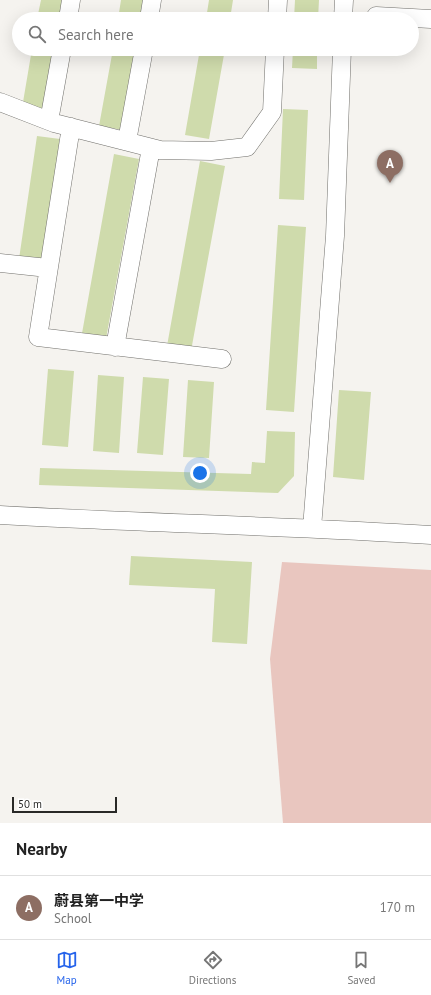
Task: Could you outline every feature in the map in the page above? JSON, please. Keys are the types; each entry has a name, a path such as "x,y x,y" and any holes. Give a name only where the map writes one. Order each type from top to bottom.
{"street":[{"path":"69,12 71,0"},
{"path":"150,12 152,0"},
{"path":"277,12 278,0"},
{"path":"344,0 344,12"},
{"path":"419,18 431,19"},
{"path":"49,121 61,56"},
{"path":"127,141 143,56"},
{"path":"0,102 49,121 160,150 211,151 247,147 272,112 275,56"},
{"path":"312,528 336,236 342,56"},
{"path":"70,127 38,337 222,359"},
{"path":"115,346 151,148"},
{"path":"0,263 48,268"},
{"path":"0,515 431,534"}],"shaded area":[{"path":"282,562 431,570 431,823 283,823 270,659"}],"building":[{"path":"41,0 65,0 63,12 38,12"},
{"path":"121,0 145,0 143,12 119,12"},
{"path":"209,0 233,0 231,12 207,12"},
{"path":"295,0 319,0 318,12 294,12"},
{"path":"31,56 55,56 45,112 22,108"},
{"path":"112,56 136,56 123,130 99,126"},
{"path":"199,56 224,56 209,139 185,135"},
{"path":"293,56 317,56 317,69 292,68"},
{"path":"283,109 308,110 304,200 279,199"},
{"path":"37,136 60,139 42,262 19,259"},
{"path":"114,154 139,159 105,344 81,339"},
{"path":"200,161 225,166 191,351 167,346"},
{"path":"278,225 306,227 294,412 266,410"},
{"path":"48,369 74,371 68,447 42,445"},
{"path":"98,375 124,377 119,453 93,451"},
{"path":"143,377 169,379 163,455 137,453"},
{"path":"188,380 214,382 209,458 183,457"},
{"path":"339,390 371,392 364,480 333,477"},
{"path":"267,431 295,432 294,476 278,493 39,485 40,468 251,474 252,462 265,463"},
{"path":"131,556 252,562 247,644 212,642 215,589 129,585"}],"place":[{"name":"蔚县第一中学","path":"390,183"}]}
